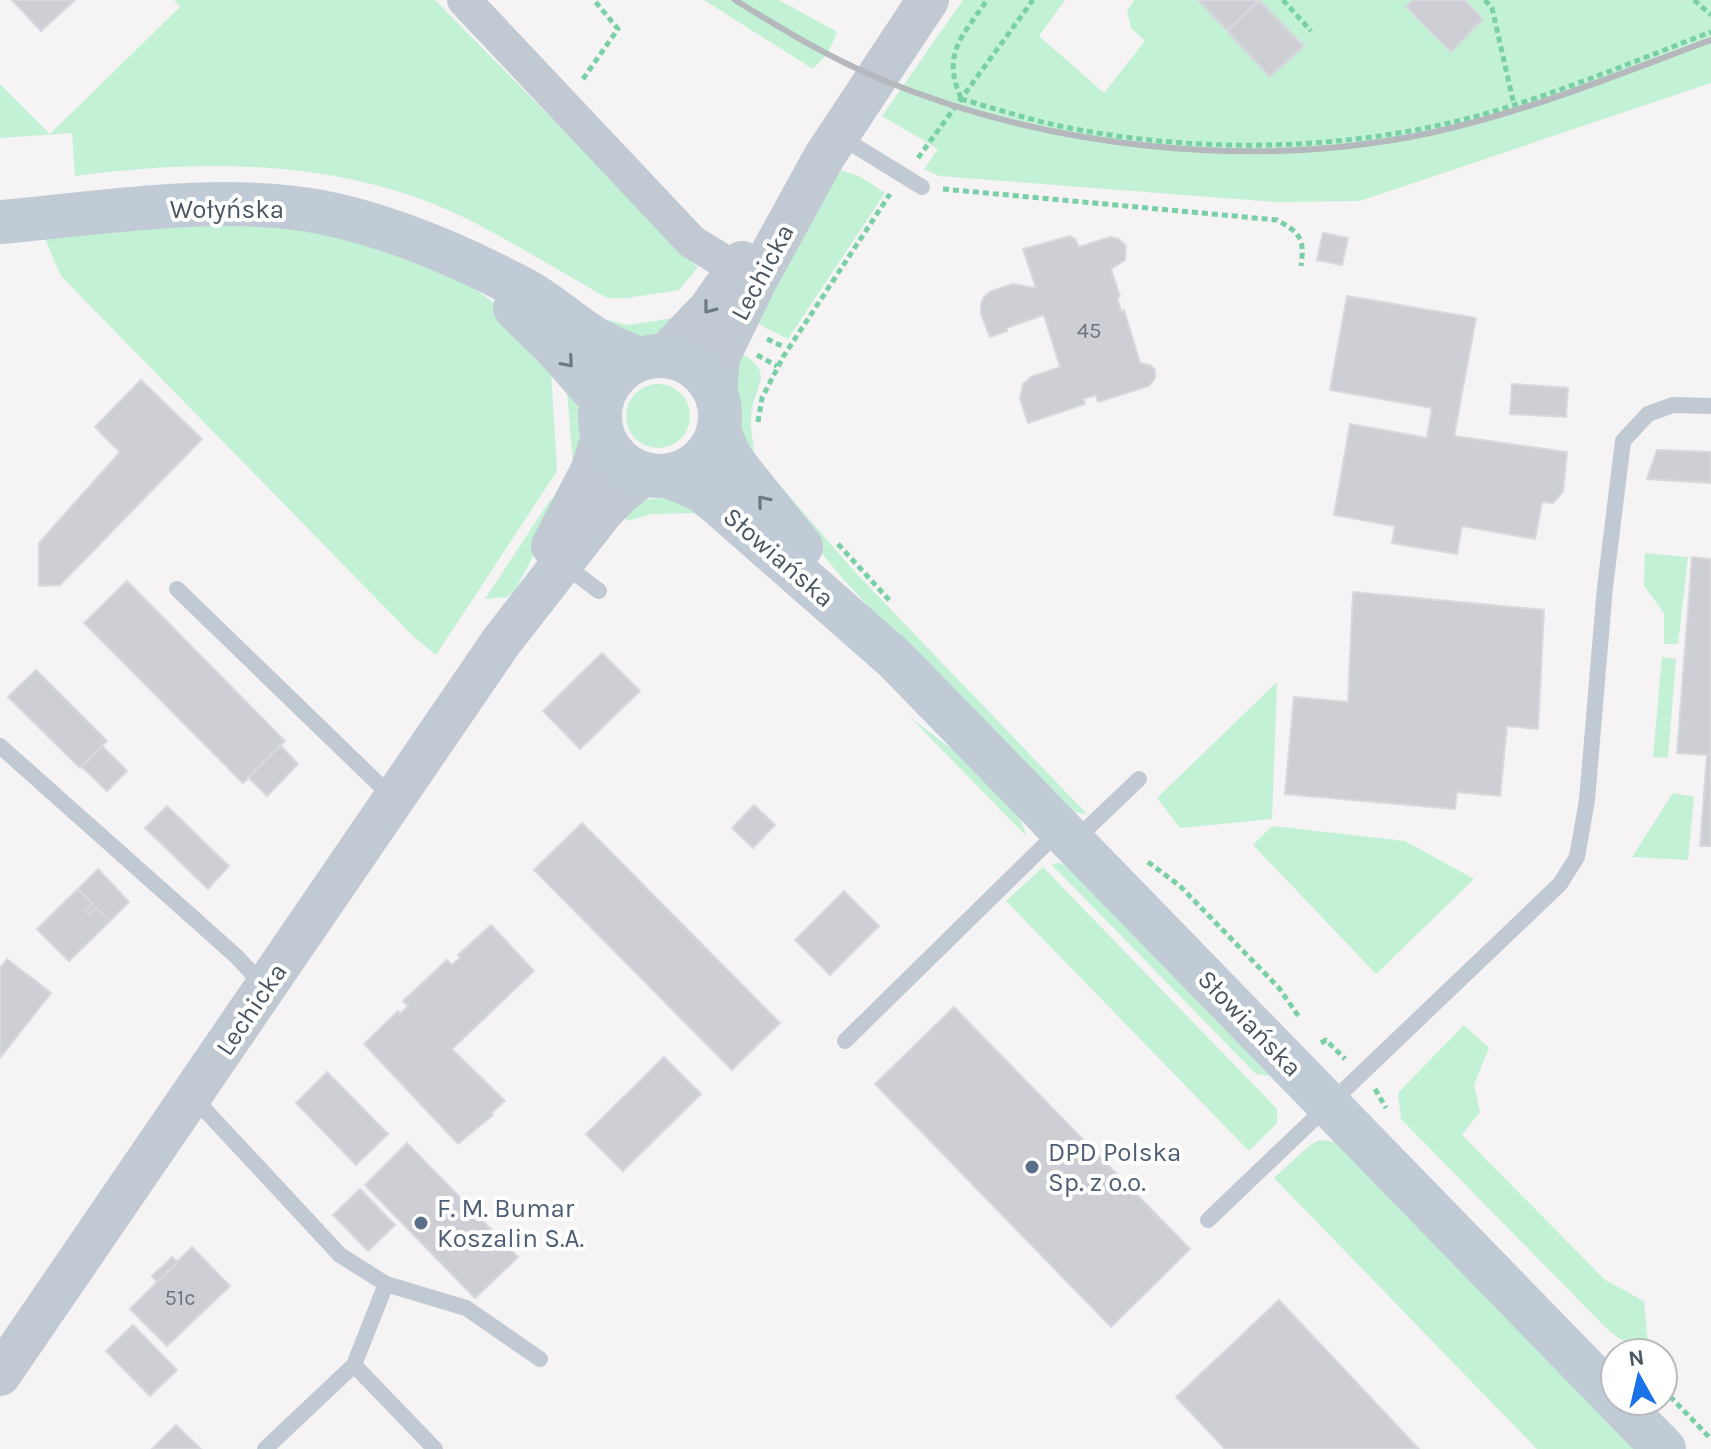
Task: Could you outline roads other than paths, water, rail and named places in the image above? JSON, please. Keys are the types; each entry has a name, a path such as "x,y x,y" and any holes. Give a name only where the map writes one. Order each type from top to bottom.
{"main road":[{"name":"Wołyńska","path":"7,221 192,206 275,207 319,212 411,237 520,287 543,300 595,339 651,358"},
{"name":"Wołyńska","path":"447,254 511,304 553,345 602,418"},
{"path":"651,358 681,359 696,367 708,379 731,417 709,452 691,468 656,476 626,467 612,454 602,418 609,382 621,369 651,358"},
{"name":"Słowiańska","path":"731,417 731,459 754,490 892,630 1067,835 1599,1382"},
{"name":"Słowiańska","path":"656,476 701,490 892,630"},
{"name":"Słowiańska","path":"1633,1417 1664,1449"}],"street":[{"path":"464,0 692,242 746,275"},
{"name":"Lechicka","path":"651,358 698,322 746,275 928,0"},
{"name":"Lechicka","path":"731,417 719,357 746,275"},
{"name":"Lechicka","path":"0,1375 556,558 592,469 602,418"},
{"name":"Lechicka","path":"556,558 623,491 656,476"}],"lane":[{"path":"830,146 922,187"},
{"path":"1208,1220 1560,884 1577,857 1587,800 1605,587 1623,441 1648,414 1673,405 1711,406"},
{"path":"556,558 599,591"},
{"path":"177,589 394,799"},
{"path":"0,746 236,956 266,988"},
{"path":"845,1041 1067,835 1139,779"},
{"path":"192,1096 340,1255 386,1284 466,1308 540,1359"},
{"path":"265,1449 354,1365 386,1284"},
{"path":"354,1365 435,1449"}],"railway":[{"path":"735,0 841,61 943,102 1079,136 1150,146 1221,151 1292,150 1362,144 1430,133 1537,103 1711,40"}],"place":[{"name":"DPD Polska Sp. z o.o.","path":"1032,1167"},
{"name":"F. M. Bumar Koszalin S.A.","path":"421,1223"}]}
